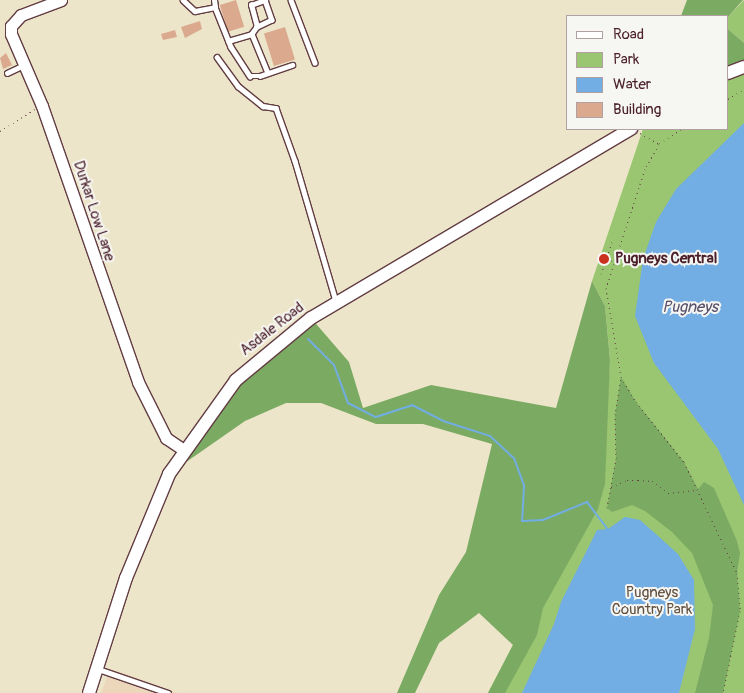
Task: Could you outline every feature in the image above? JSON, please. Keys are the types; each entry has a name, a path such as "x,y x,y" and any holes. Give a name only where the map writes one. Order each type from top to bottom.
{"main road":[{"path":"729,73 744,67"},
{"name":"Asdale Road","path":"89,693 143,535 169,474 184,450 243,374 284,337 337,303 634,130"}],"street":[{"name":"Durkar Low Lane","path":"61,0 21,15 11,26 22,66 42,106 138,382 166,438 184,450"}],"lane":[{"path":"183,0 195,11 214,7"},
{"path":"214,0 214,7 228,41 250,76 268,73 292,65"},
{"path":"228,41 252,34 257,26 272,20 265,0 251,4 257,26"},
{"path":"291,0 315,62"},
{"path":"252,34 268,73"},
{"path":"217,57 238,86 263,106 276,108 307,198 337,303"},
{"path":"7,73 22,66"},
{"path":"97,669 168,693"}],"path":[{"path":"729,98 744,90"},
{"path":"0,131 42,106"},
{"path":"634,130 659,144"},
{"path":"679,130 659,144 644,169 606,288 621,377 636,402 684,462 731,555 740,592 736,633 723,693"},
{"path":"601,274 612,242"},
{"path":"606,259 613,262"},
{"path":"607,508 616,459 615,415 617,384 621,377"},
{"path":"610,488 627,480 638,480 652,482 668,493 698,490"}],"shaded area":[{"path":"110,669 132,676 178,693 101,693"}],"green space":[{"path":"687,0 743,0 729,16 681,15"},
{"path":"744,0 744,43 729,30 729,16"},
{"path":"729,30 744,43 744,67 729,73"},
{"name":"Pugneys Country Park","path":"744,67 744,693 488,693 513,645 607,409 610,360 605,306 592,281 643,130 729,130 729,73"},
{"path":"592,281 605,306 610,360 605,484 598,509 543,608 537,635 505,693 488,693 513,645 479,613 439,643 415,693 397,693 439,595 466,552 492,444 423,424 376,424 321,403 286,403 245,421 169,474 216,407 311,318 349,362 363,408 431,385 556,408"},
{"path":"621,377 636,402 684,462 698,489 704,482 714,488 737,541 740,553 737,573 740,611 723,693 695,693 709,638 713,605 692,553 672,532 645,511 632,505 612,512 607,508 616,459 615,415"}],"water":[{"name":"Pugneys","path":"744,123 744,505 718,449 654,363 635,316 643,259 656,222 676,189"},
{"path":"625,517 640,520 678,554 694,580 695,629 679,693 522,693 554,624 561,602 597,530 608,529"}],"building":[{"path":"236,0 244,27 228,32 220,5"},
{"path":"200,21 202,29 185,38 181,27"},
{"path":"285,27 295,60 274,66 264,33"},
{"path":"175,30 177,37 163,40 161,34"},
{"path":"6,53 12,65 3,69 0,58"}],"waterway":[{"path":"308,339 334,365 348,403 376,417 412,405 443,421 490,436 514,458 524,486 522,521 543,520 587,502 608,530"}],"place":[{"name":"Pugneys Central","path":"604,259"}]}
